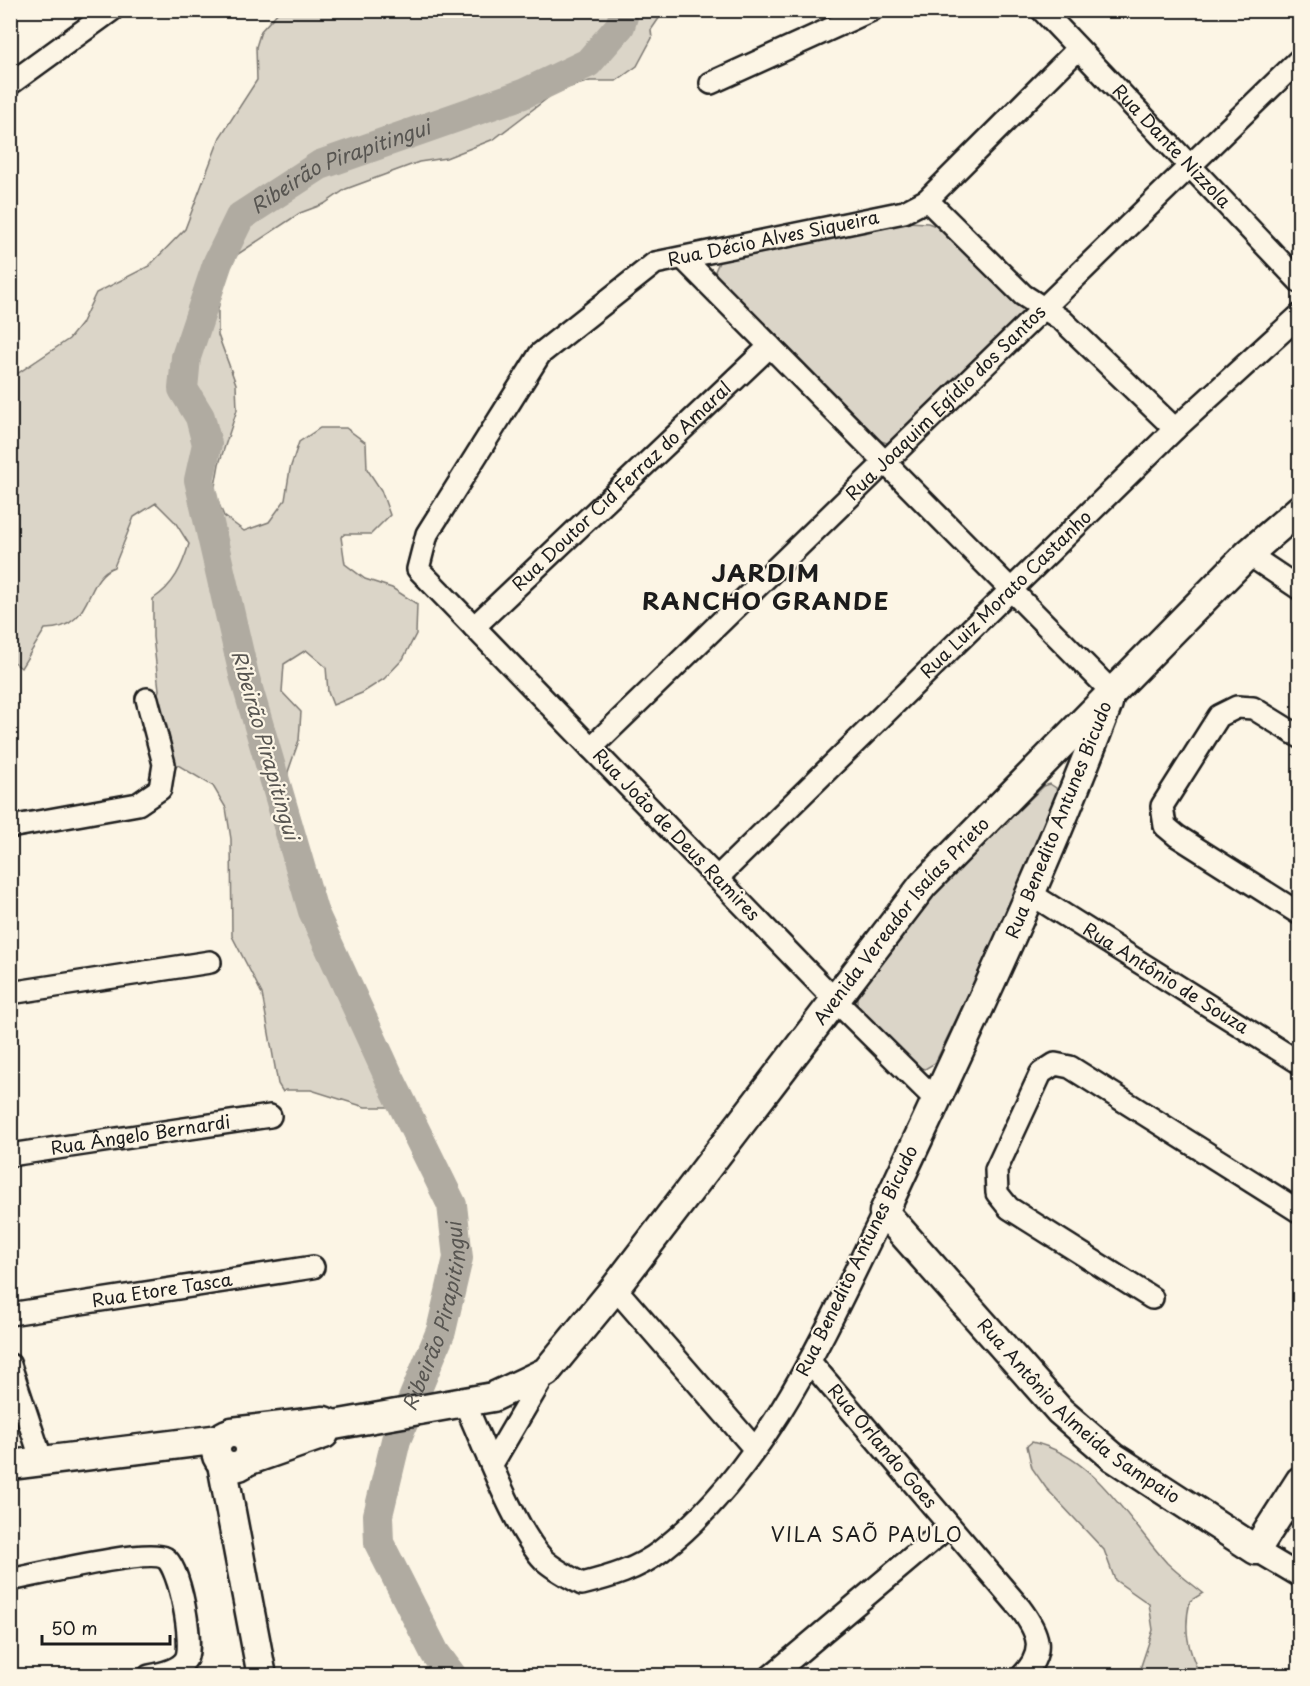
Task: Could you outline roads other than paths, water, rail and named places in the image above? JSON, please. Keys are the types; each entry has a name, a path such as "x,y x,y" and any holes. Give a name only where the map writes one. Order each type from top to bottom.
{"main road":[{"name":"Avenida Vereador Isaías Prieto","path":"10,1465 172,1447 230,1453 324,1421 341,1424 457,1405 509,1391 546,1372 615,1287 923,885 1248,554 1299,509"},
{"name":"Rua Benedito Antunes Bicudo","path":"884,1212 1031,894 1072,800 1112,692"},
{"name":"Rua Antônio Almeida Sampaio","path":"884,1212 1060,1411 1113,1457 1256,1550"},
{"path":"230,1453 238,1536 262,1676"},
{"path":"1256,1550 1299,1481"}],"street":[{"path":"10,84 112,10"},
{"path":"711,83 872,10"},
{"name":"Rua Dante Nizzola","path":"1042,10 1299,282"},
{"name":"Rua Décio Alves Siqueira","path":"418,569 427,534 540,354 655,263 904,212 927,200 1078,48"},
{"name":"Rua Joaquim Egídio dos Santos","path":"591,747 1299,59"},
{"path":"927,200 1023,295 1062,320 1175,429"},
{"path":"683,258 1112,692"},
{"name":"Rua Luiz Morato Castanho","path":"717,878 1175,429 1299,315"},
{"name":"Rua Doutor Cid Ferraz do Amaral","path":"474,627 770,346"},
{"path":"1248,554 1299,589"},
{"name":"Rua João de Deus Ramires","path":"418,569 836,1001 936,1100"},
{"path":"10,827 138,804 160,789 164,764 147,699"},
{"path":"1299,737 1252,708 1237,707 1219,716 1162,806 1165,826 1177,836 1299,914"},
{"name":"Rua Antônio de Souza","path":"1031,894 1299,1064"},
{"path":"10,993 210,962"},
{"path":"1152,1298 1009,1208 997,1193 996,1170 1041,1073 1055,1064 1070,1067 1299,1212"},
{"name":"Rua Ângelo Bernardi","path":"10,1155 270,1116"},
{"name":"Rua Benedito Antunes Bicudo","path":"457,1405 492,1464 524,1531 543,1559 562,1574 582,1584 621,1574 660,1551 707,1508 755,1449 810,1362 884,1212"},
{"name":"Rua Etore Tasca","path":"10,1314 314,1267"},
{"path":"615,1287 755,1449"},
{"name":"Rua Orlando Goes","path":"810,1362 1037,1630 1037,1653 1022,1676"},
{"path":"10,1365 42,1461"},
{"name":"Avenida Vereador Isaías Prieto","path":"492,1464 546,1372"},
{"path":"771,1676 949,1526"},
{"name":"Rua Antônio Almeida Sampaio","path":"1256,1550 1299,1576"},
{"path":"10,1580 136,1556 153,1555 165,1558 171,1564 178,1584 188,1632 186,1659 170,1670 148,1676"}],"waterway":[{"name":"Ribeirão Pirapitingui","path":"452,1676 435,1653 379,1543 378,1515 396,1440 441,1331 458,1258 452,1205 390,1079 313,911 244,675 199,480 207,444 200,417 183,389 186,357 218,262 240,217 320,165 523,94 588,63 620,26 625,10"}],"district":[{"name":"JARDIM RANCHO GRANDE","path":"766,588"},
{"name":"VILA SAÕ PAULO","path":"867,1535"}]}
